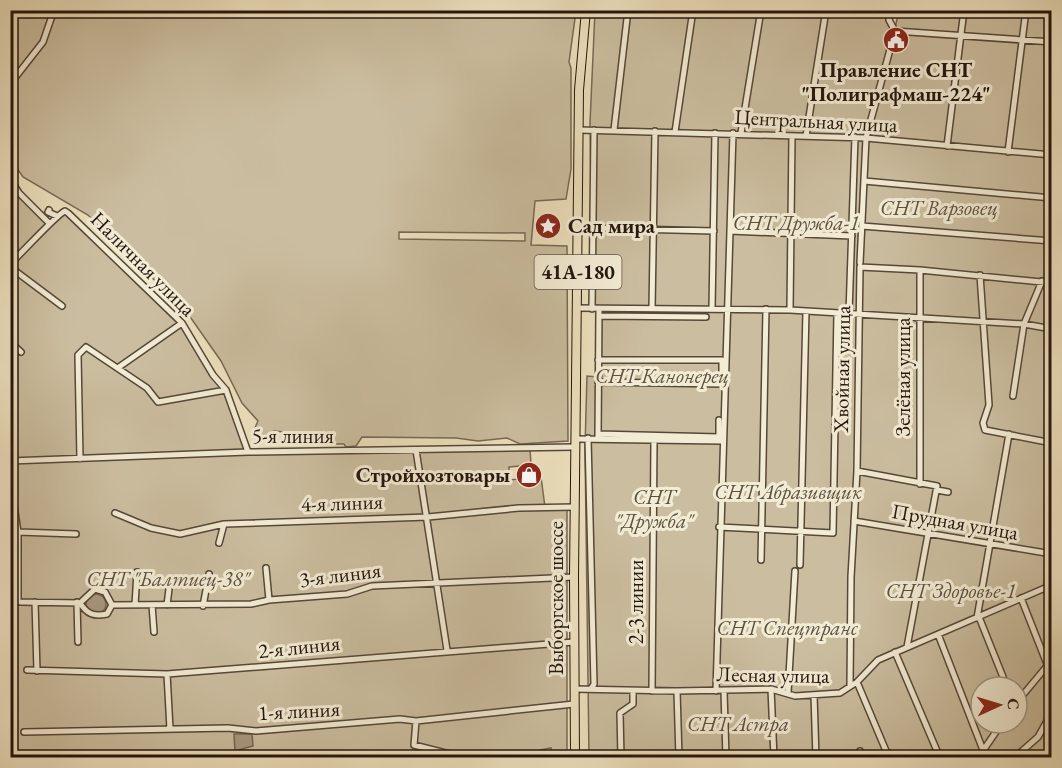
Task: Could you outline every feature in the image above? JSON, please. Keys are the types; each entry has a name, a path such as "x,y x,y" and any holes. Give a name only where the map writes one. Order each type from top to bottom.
{"main road":[{"name":"41А-180","path":"576,443 579,130 586,10"},
{"name":"Выборгское шоссе","path":"575,758 576,443"}],"street":[{"path":"10,84 43,42 54,10"},
{"path":"614,130 628,10"},
{"path":"675,132 693,10"},
{"path":"741,133 761,10"},
{"path":"806,136 826,10"},
{"path":"866,138 895,31 889,20 891,10"},
{"path":"947,146 964,10"},
{"path":"1008,152 1026,10"},
{"path":"895,31 1052,42"},
{"name":"Центральная улица","path":"579,130 855,137 1052,155"},
{"path":"592,309 594,130"},
{"path":"652,309 655,132"},
{"path":"712,309 716,133"},
{"path":"716,691 719,527 733,133"},
{"path":"790,310 792,136"},
{"path":"849,313 855,137"},
{"name":"Хвойная улица","path":"850,686 848,674 857,471 860,265 866,138"},
{"path":"10,179 19,194 54,220"},
{"path":"864,181 1052,198"},
{"path":"49,210 54,220"},
{"name":"Наличная улица","path":"54,220 65,211 182,323 213,375 226,390 248,452"},
{"path":"54,220 10,266 62,306"},
{"path":"862,226 1052,241"},
{"path":"592,228 714,231"},
{"path":"730,231 852,236"},
{"path":"860,265 1052,283"},
{"name":"Зелёная улица","path":"920,270 921,484"},
{"path":"980,275 989,405 983,423 985,430 1052,443"},
{"path":"1013,396 1024,324 1042,281"},
{"path":"577,309 706,317"},
{"path":"599,312 652,309 766,309 1024,324 1052,329"},
{"path":"761,560 766,309"},
{"path":"800,565 806,311"},
{"path":"598,436 599,312"},
{"path":"719,527 833,533 837,313"},
{"path":"119,367 182,323"},
{"path":"10,342 21,352"},
{"path":"80,459 78,355 86,347 119,367 147,388 158,402 226,390"},
{"path":"598,360 722,360 724,384"},
{"path":"598,382 724,384"},
{"path":"71,418 79,418"},
{"path":"598,436 719,437 719,420"},
{"path":"1001,675 978,617 1009,434"},
{"path":"598,436 654,441 723,441"},
{"name":"5-я линия","path":"10,461 248,452 416,450 576,443 598,436"},
{"path":"588,438 594,684 591,689"},
{"name":"2-3 линии","path":"652,691 654,441"},
{"path":"416,450 447,650"},
{"path":"857,471 948,492"},
{"path":"10,479 18,529 19,600 79,603 95,590 105,592 112,605 107,614 98,616 86,611 79,603"},
{"path":"907,647 937,488"},
{"name":"4-я линия","path":"115,513 151,528 180,534 224,524 428,517 519,508 575,507"},
{"name":"Прудная улица","path":"854,521 1051,554"},
{"path":"219,543 224,524"},
{"path":"10,527 76,534"},
{"path":"1049,586 1052,547"},
{"path":"267,568 269,600"},
{"path":"788,693 795,571"},
{"path":"135,605 136,572"},
{"path":"10,574 18,575"},
{"path":"203,606 209,574"},
{"name":"3-я линия","path":"112,605 251,604 269,600 347,594 372,586 574,577"},
{"name":"Лесная улица","path":"574,690 677,692 771,689 795,696 840,693 857,682 878,660 1049,586"},
{"path":"167,605 169,589"},
{"path":"1021,598 1049,662 1029,687"},
{"path":"35,602 37,670"},
{"path":"78,642 79,603"},
{"path":"152,605 154,632"},
{"path":"938,634 983,750"},
{"name":"2-я линия","path":"27,670 167,674 258,669 300,662 574,642"},
{"path":"895,652 940,758"},
{"path":"167,674 170,729"},
{"path":"857,682 889,758"},
{"path":"771,689 774,758"},
{"path":"621,758 620,713 633,704 633,691"},
{"path":"724,691 726,758"},
{"path":"677,692 679,758"},
{"path":"814,695 816,758"},
{"name":"1-я линия","path":"24,732 228,728 256,731 400,719 416,721 574,704"},
{"path":"1014,758 1038,737 1052,712"},
{"path":"416,721 414,745 465,758"},
{"path":"978,758 994,735"}],"green space":[{"path":"10,11 576,11 569,62 571,68 571,169 566,199 535,201 531,245 567,246 568,441 520,444 507,438 478,441 456,438 362,437 356,446 346,447 344,444 315,444 314,435 274,431 263,438 257,438 254,430 258,421 242,403 221,361 186,311 88,215 23,177 12,161","holes":["399,232 525,233 525,241 399,239"]},
{"path":"595,11 891,11 889,20 895,28 899,11 1051,11 1052,749 1047,757 589,757 585,447 587,376 598,377 600,309 593,309 590,123"},
{"name":"СНТ \"Балтиец-38\"","path":"10,179 19,194 50,224 65,211 182,323 213,376 226,390 248,452 530,448 531,465 509,467 509,480 541,477 545,507 567,507 567,757 551,757 551,748 540,750 529,758 11,757"}],"shaded area":[{"path":"96,594 103,597 106,604 103,611 96,614 89,611 86,604 89,597"},
{"path":"234,734 252,734 253,746 235,751"}],"place":[{"name":"Правление СНТ \"Полиграфмаш-224\"","path":"896,40"},
{"name":"Сад мира","path":"548,226"},
{"name":"Стройхозтовары","path":"529,475"}],"park label":[{"name":"СНТ Варзовец","path":"939,208"},
{"name":"СНТ Дружба-1","path":"796,223"},
{"name":"СНТ Канонерец","path":"662,376"},
{"name":"СНТ Абразивщик","path":"788,492"},
{"name":"СНТ \"Дружба\"","path":"654,509"},
{"name":"СНТ Здоровье-1","path":"951,591"},
{"name":"СНТ Спецтранс","path":"787,628"},
{"name":"СНТ Астра","path":"738,724"}]}
